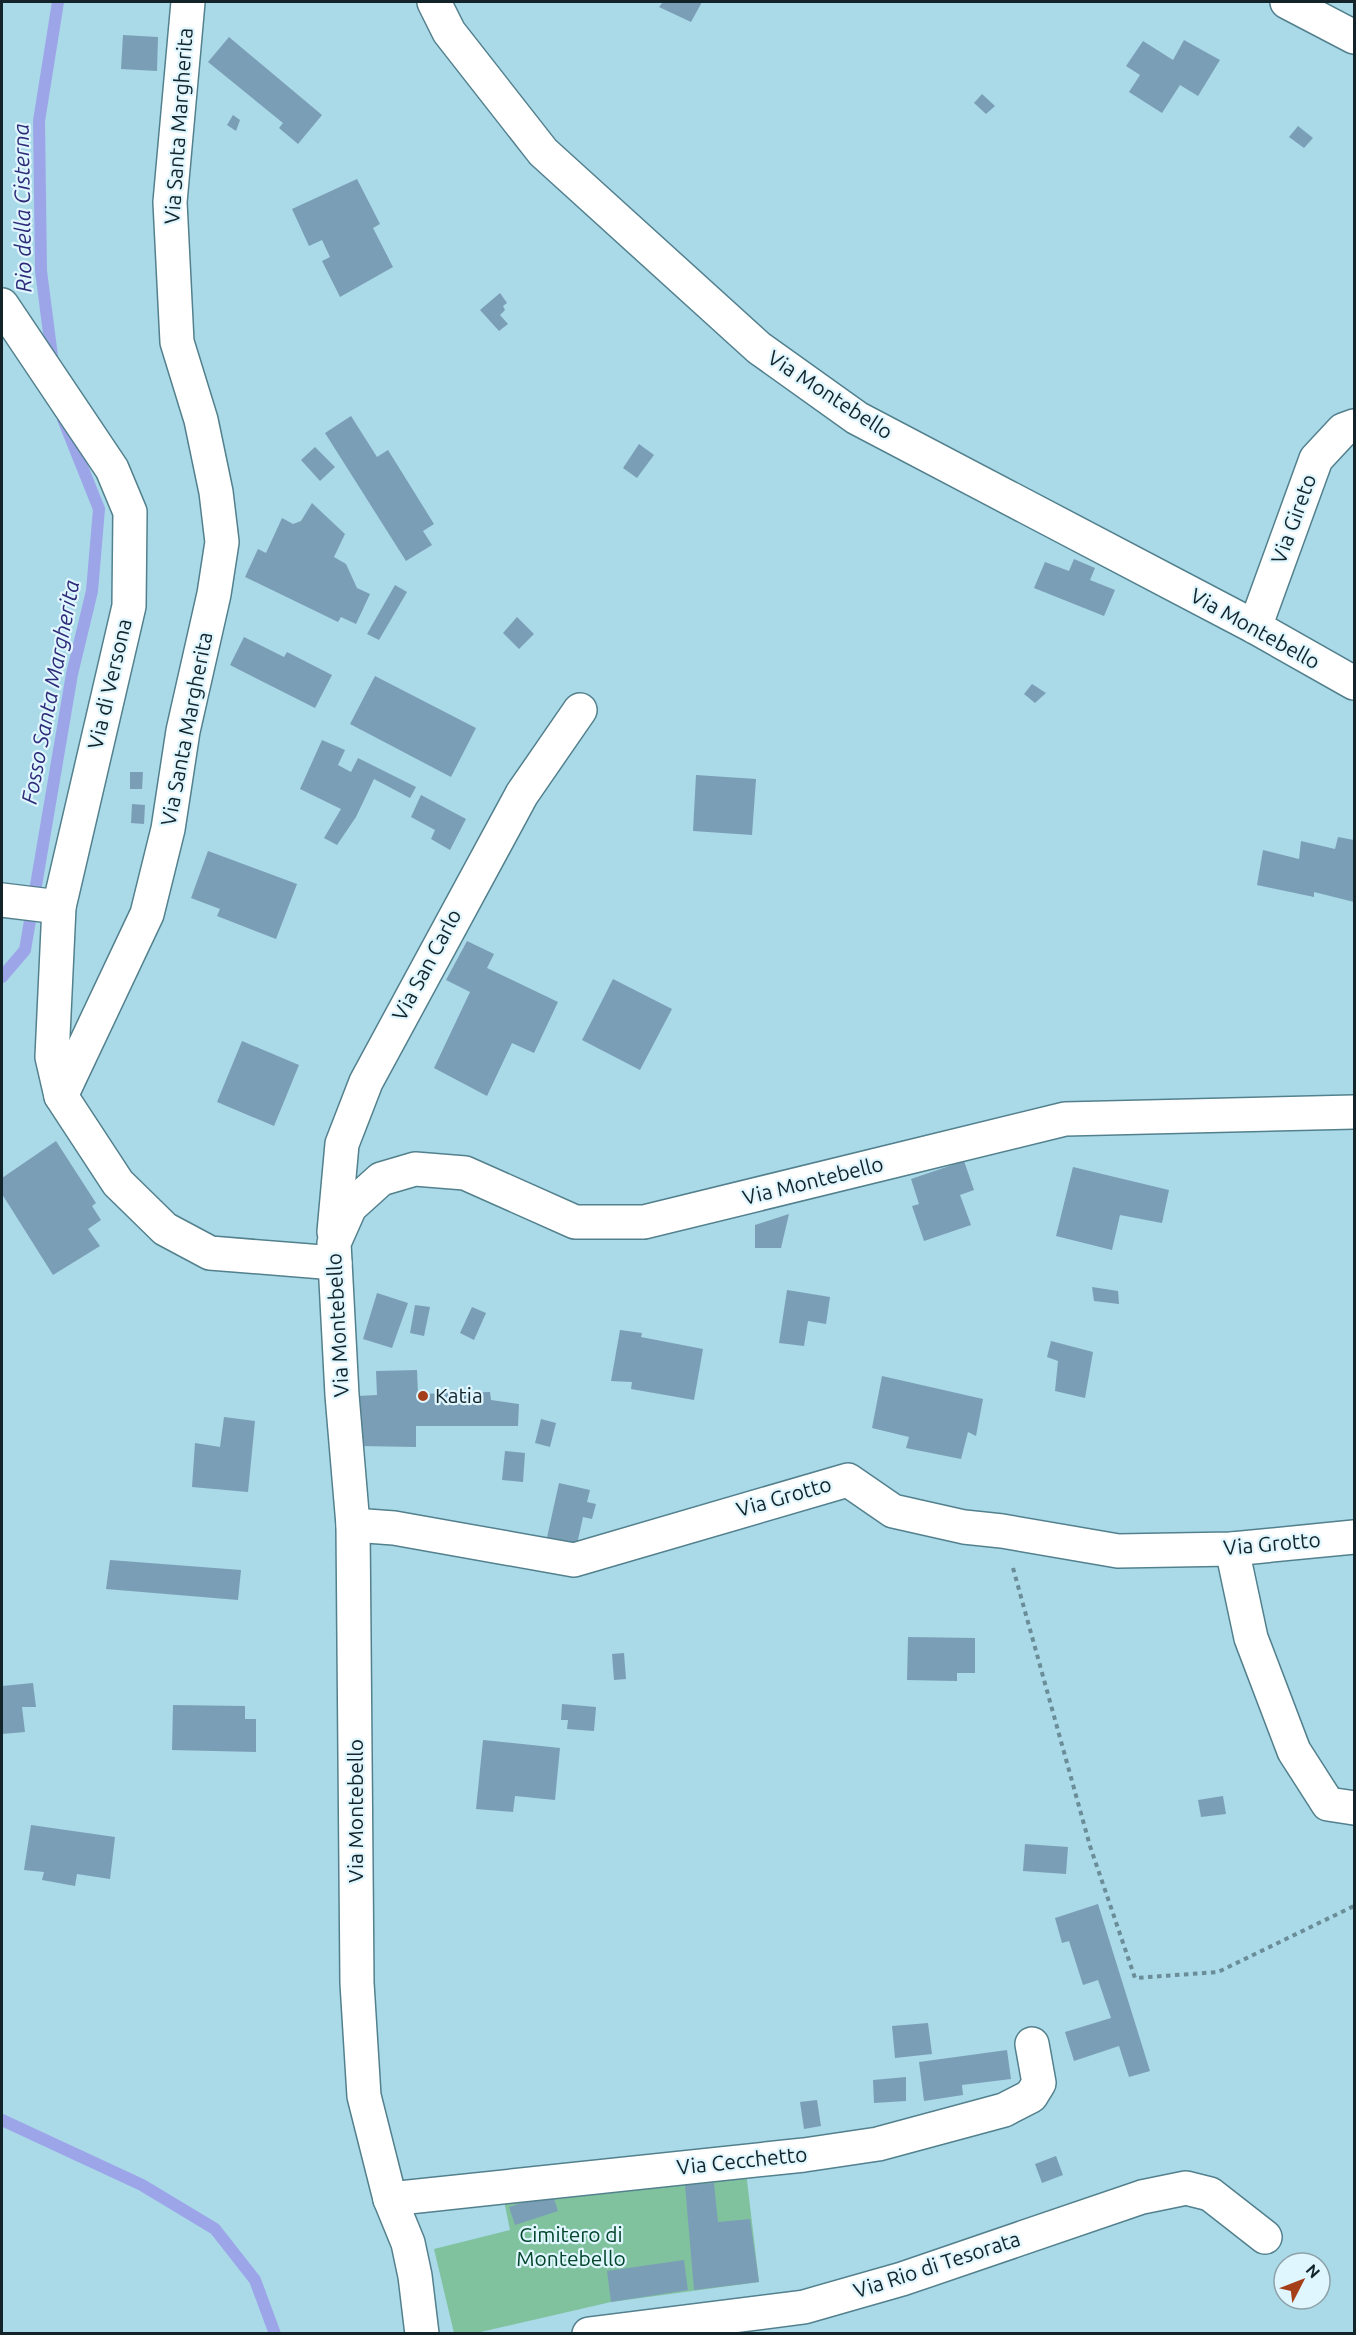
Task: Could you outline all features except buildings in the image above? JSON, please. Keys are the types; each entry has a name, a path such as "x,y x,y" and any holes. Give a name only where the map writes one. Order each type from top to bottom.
{"street":[{"name":"Via Santa Margherita","path":"62,1096 147,914 168,829 183,731 214,594 222,542 216,492 201,420 177,342 170,202 188,2"},
{"name":"Via Montebello","path":"434,2 448,32 543,152 759,348 857,418 1255,627 1354,683"},
{"path":"1287,2 1354,37"},
{"name":"Via di Versona","path":"6,310 112,469 130,512 129,606 28,903 52,1057 62,1096"},
{"name":"Via Gireto","path":"1255,627 1316,459 1343,430 1354,426"},
{"name":"Via San Carlo","path":"334,1253 342,1144 366,1082 522,794 580,710"},
{"path":"62,1096 118,1183 165,1228 210,1253 334,1253"},
{"name":"Via Montebello","path":"422,2334 415,2276 408,2243 390,2199 364,2096 357,1983 353,1525 342,1395 334,1253 350,1208 381,1179 415,1169 465,1173 574,1222 644,1222 1065,1119 1354,1112"},
{"name":"Via Grotto","path":"353,1525 394,1528 574,1560 848,1480 893,1511 963,1527 1002,1531 1118,1551 1232,1549 1354,1537"},
{"path":"1232,1549 1251,1638 1294,1751 1328,1804 1354,1808"},
{"name":"Via Cecchetto","path":"390,2199 804,2155 878,2144 1004,2110 1031,2096 1039,2083 1032,2044"},
{"name":"Via Rio di Tesorata","path":"590,2334 804,2307 902,2279 1142,2197 1186,2188 1210,2194 1265,2237"}],"path":[{"path":"1002,1531 1090,1846 1135,1978 1218,1972 1354,1906"}],"green space":[{"name":"Cimitero di Montebello","path":"746,2172 759,2282 611,2302 476,2333 454,2333 434,2249 510,2230 503,2196"}],"waterway":[{"name":"Rio della Cisterna","path":"53,364 41,271 39,121 58,2"},
{"name":"Fosso Santa Margherita","path":"2,977 25,950 72,674 92,591 99,509 63,419"},
{"name":"Fosso Santa Margherita","path":"2,2120 142,2185 215,2229 255,2280 275,2334"}],"place":[{"name":"Katia","path":"423,1396"}]}
